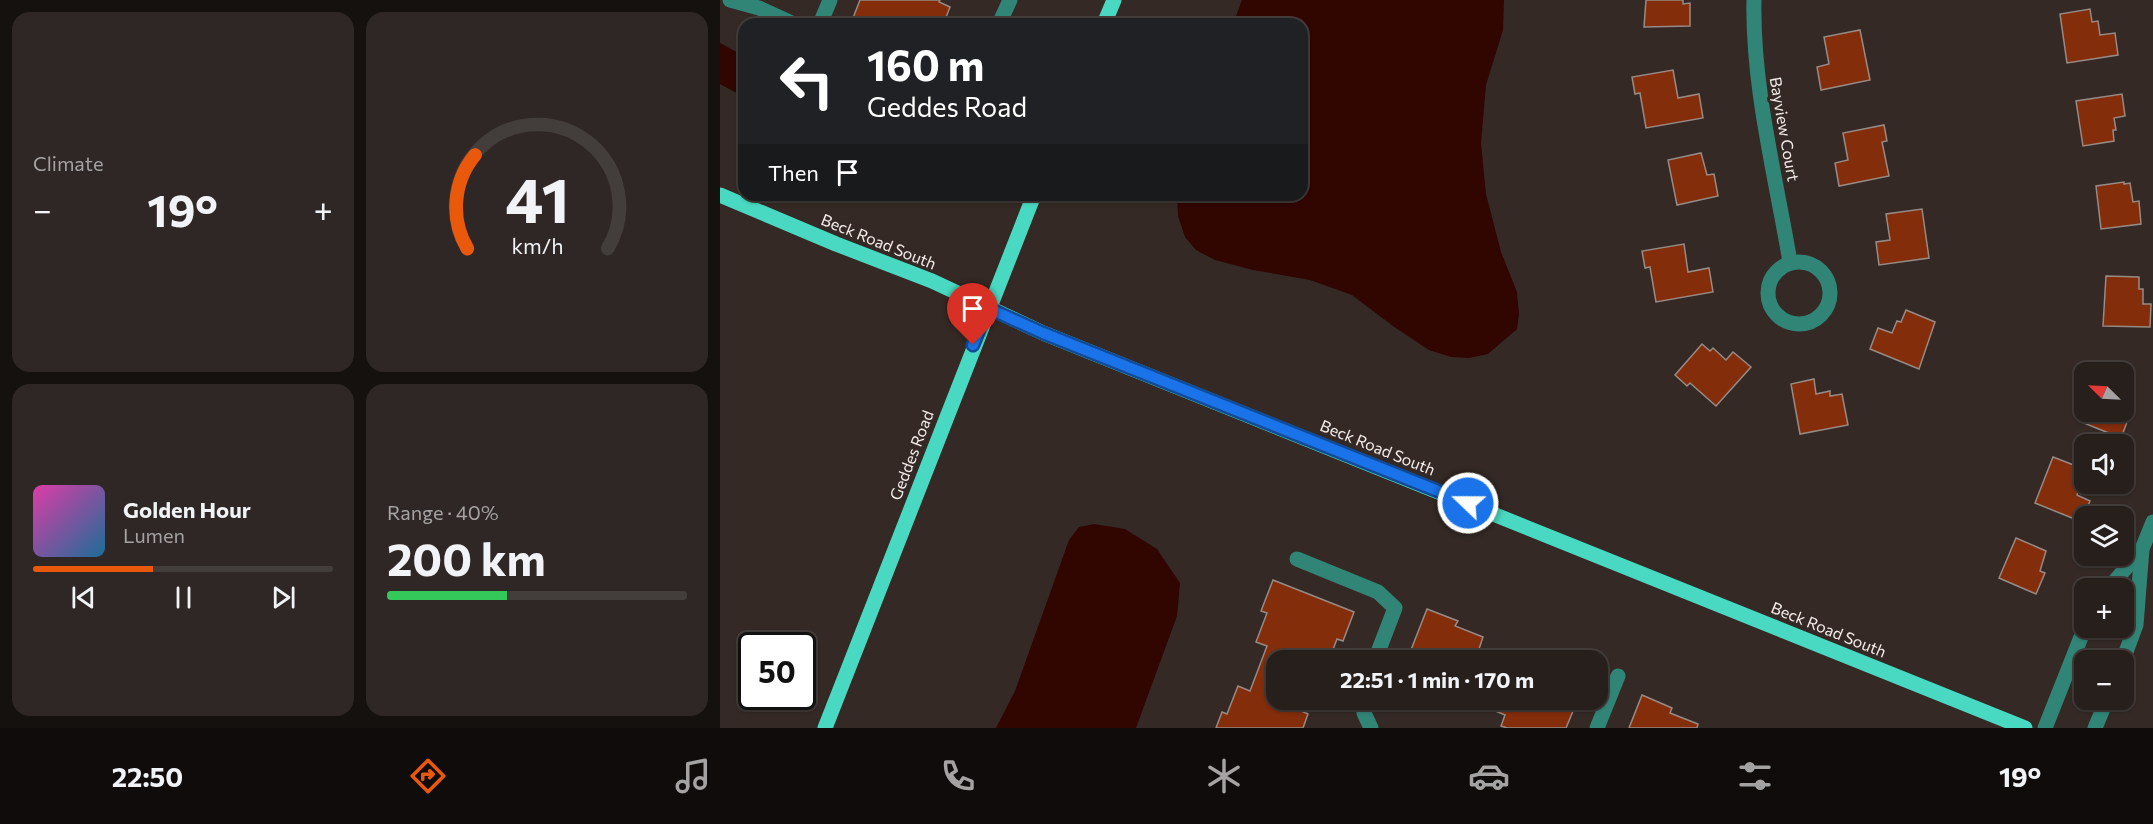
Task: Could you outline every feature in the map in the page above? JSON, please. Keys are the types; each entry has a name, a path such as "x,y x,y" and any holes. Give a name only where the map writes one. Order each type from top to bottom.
{"main road":[{"path":"1106,18 1114,0"},
{"name":"Beck Road South","path":"720,195 836,244 932,281 1043,333 2025,728"},
{"name":"Geddes Road","path":"825,728 1032,201"}],"street":[{"path":"730,0 759,8 781,18"},
{"path":"822,18 830,0"},
{"path":"1002,18 1010,0"},
{"name":"Bayview Court","path":"1754,0 1755,52 1759,83 1790,262"},
{"path":"1800,261 1820,268 1830,285 1831,296 1823,314 1815,321 1804,324 1784,321 1770,305 1769,284 1773,275 1790,262 1800,261"},
{"path":"2127,650 2136,625 2142,549 2153,522"},
{"path":"2117,578 2142,549"},
{"path":"1297,560 1378,592 1395,608 1379,650"},
{"path":"2044,728 2081,638"},
{"path":"1597,728 1618,676"},
{"path":"1364,710 1371,728"},
{"path":"2095,728 2103,710"}],"shaded area":[{"path":"1242,0 1504,0 1503,30 1486,85 1481,143 1486,194 1501,252 1517,292 1519,314 1517,329 1488,354 1469,358 1451,357 1429,350 1352,295 1310,280 1253,270 1215,260 1196,250 1185,237 1178,216 1177,201 1308,201 1308,18 1235,18"},
{"path":"720,43 738,53 738,94 720,84"},
{"path":"1094,524 1125,529 1157,549 1180,583 1177,616 1136,728 996,728 1015,691 1069,540 1079,527"}],"building":[{"path":"860,0 940,0 939,2 950,7 946,18 853,18"},
{"path":"1646,0 1683,0 1683,4 1690,3 1690,26 1644,27"},
{"path":"2090,9 2092,22 2098,21 2100,35 2115,33 2118,55 2067,63 2060,14"},
{"path":"1860,30 1870,80 1821,90 1817,67 1829,64 1824,37"},
{"path":"1673,70 1678,98 1699,94 1703,118 1646,128 1640,93 1635,94 1632,77"},
{"path":"2122,94 2125,116 2114,118 2116,130 2113,130 2114,141 2083,146 2076,101"},
{"path":"1884,125 1887,141 1882,142 1889,176 1839,186 1835,163 1848,160 1843,133"},
{"path":"1701,153 1707,175 1714,174 1718,196 1677,205 1668,160"},
{"path":"2124,182 2124,184 2130,183 2133,202 2139,201 2141,224 2101,229 2096,186"},
{"path":"1922,209 1929,258 1879,265 1876,242 1890,240 1886,214"},
{"path":"1684,244 1688,272 1709,268 1713,292 1656,302 1650,267 1645,268 1642,251"},
{"path":"2106,276 2139,277 2139,289 2143,289 2143,304 2151,304 2150,327 2103,326"},
{"path":"1906,310 1935,322 1919,369 1870,349 1878,328 1892,333 1897,321 1901,322"},
{"path":"1702,344 1710,351 1713,348 1726,360 1733,352 1751,367 1716,406 1690,383 1687,386 1675,375"},
{"path":"1814,379 1816,394 1830,391 1830,396 1842,394 1848,425 1800,434 1791,384"},
{"path":"2081,422 2127,422 2123,434 2111,434"},
{"path":"2053,457 2074,465 2074,494 2090,501 2088,506 2074,506 2074,519 2035,503"},
{"path":"2016,538 2046,551 2040,571 2045,573 2036,594 1999,578"},
{"path":"1273,580 1354,612 1343,641 1337,639 1333,650 1266,650 1266,710 1299,710 1308,714 1303,728 1216,728 1222,712 1227,714 1238,686 1250,691 1267,646 1256,642 1267,613 1261,611"},
{"path":"1427,609 1458,621 1455,626 1483,637 1479,649 1481,650 1411,650"},
{"path":"1642,695 1672,708 1670,713 1698,724 1697,728 1629,728"},
{"path":"1493,710 1573,710 1566,728 1507,728 1501,726 1505,715"}],"route":[{"path":"973,345 988,308 1043,333 1468,503"}]}
